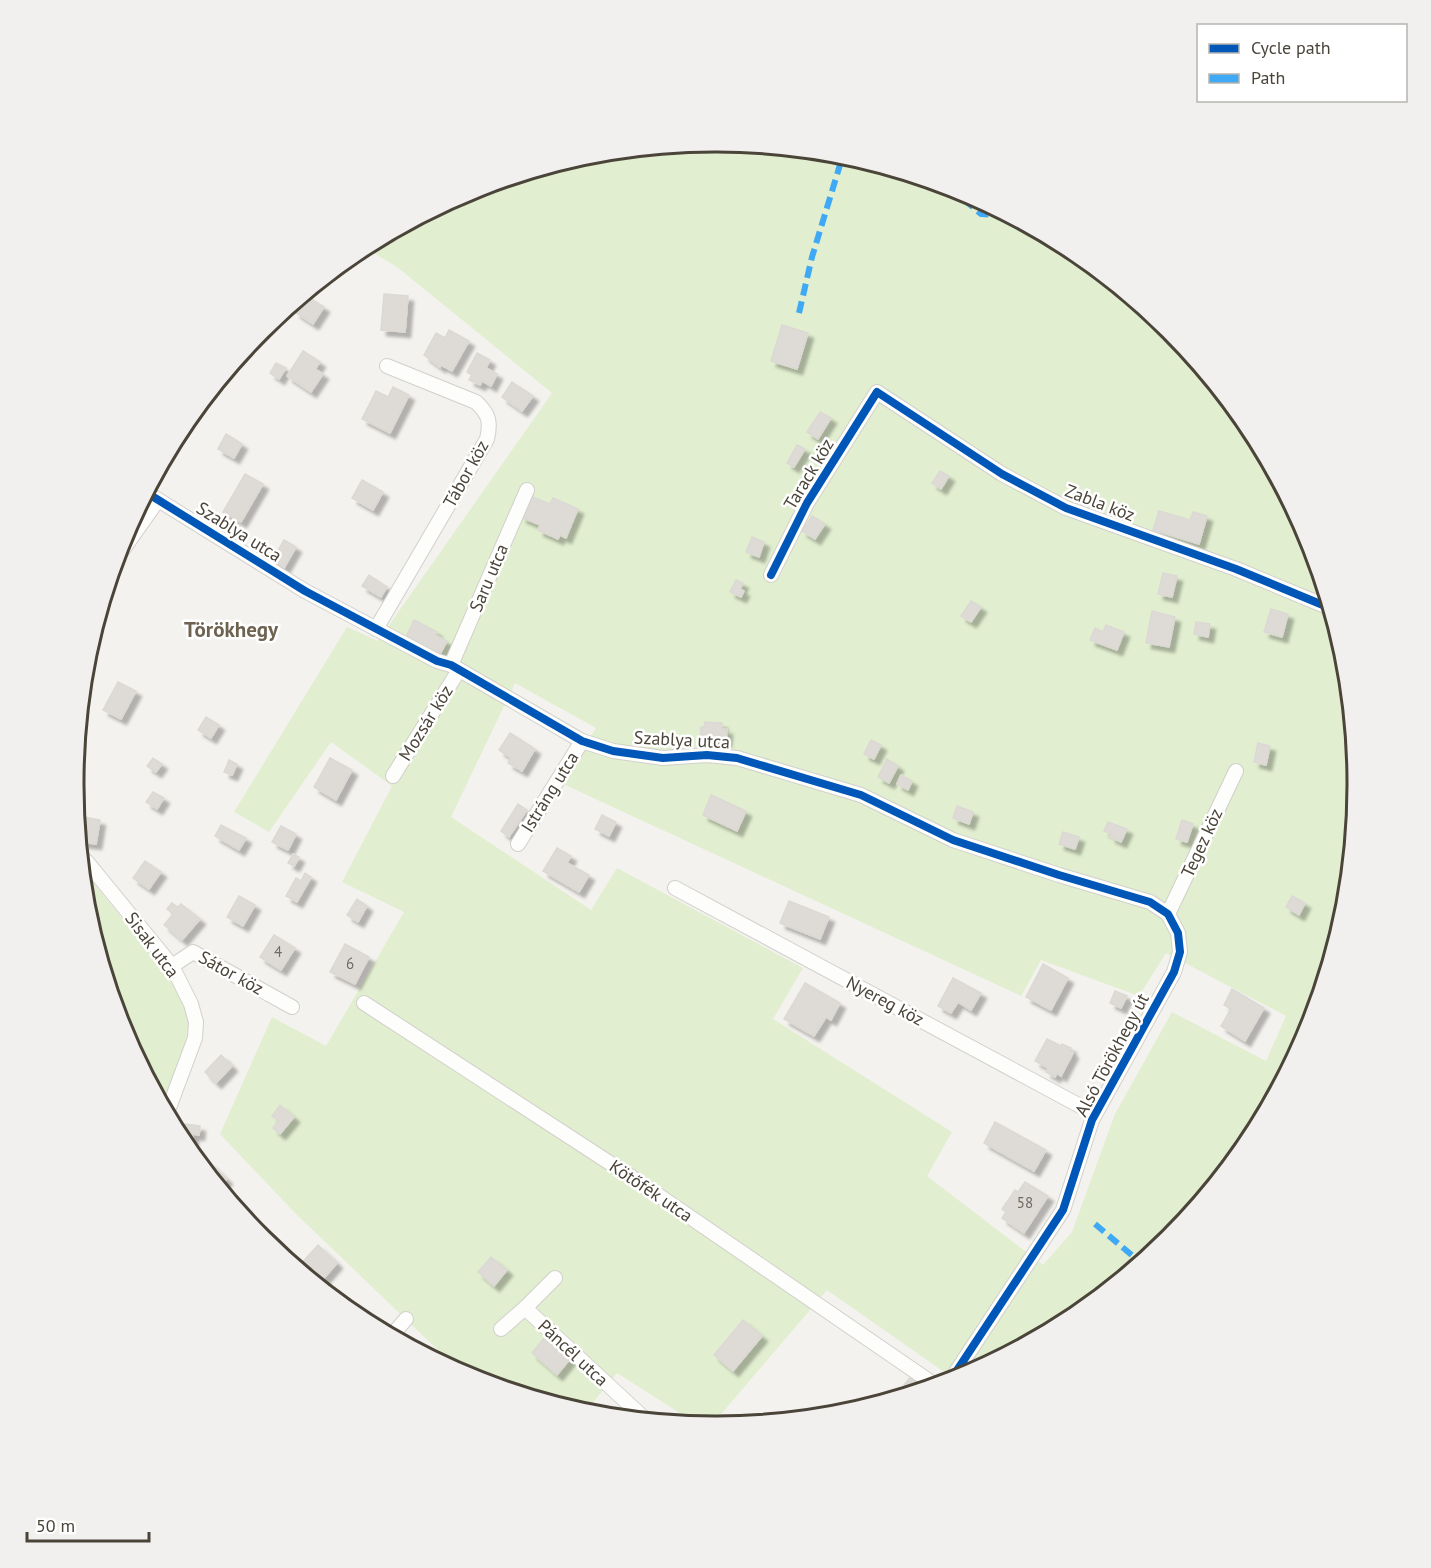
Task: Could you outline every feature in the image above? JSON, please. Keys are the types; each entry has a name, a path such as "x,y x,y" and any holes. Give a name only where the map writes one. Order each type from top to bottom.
{"street":[{"name":"Tábor köz","path":"376,629 487,439 490,426 486,411 476,402 387,366"},
{"name":"Tarack köz","path":"771,574 807,503 877,392"},
{"name":"Zabla köz","path":"877,392 1002,474 1066,508 1236,569 1320,604"},
{"name":"Saru utca","path":"455,667 527,490"},
{"name":"Szablya utca","path":"153,497 305,591 437,662 455,667 582,741 613,751 663,758 707,755 737,758 861,795 952,840 1150,902 1168,914"},
{"name":"Mozsár köz","path":"393,776 455,667"},
{"name":"Istráng utca","path":"518,844 582,741"},
{"name":"Tegez köz","path":"1168,914 1236,771"},
{"name":"Sisak utca","path":"89,864 172,966 191,1004 196,1022 195,1038 170,1102"},
{"name":"Nyereg köz","path":"675,888 1095,1114"},
{"name":"Alsó Törökhegy út","path":"960,1366 1063,1210 1095,1114 1174,972 1180,952 1179,933 1168,914"},
{"name":"Sátor köz","path":"172,966 193,952 292,1007"},
{"name":"Kötőfék utca","path":"364,1003 639,1182 926,1379"},
{"path":"525,1308 555,1278"},
{"name":"Páncél utca","path":"501,1329 525,1308 636,1410"},
{"path":"397,1329 406,1319"}],"green space":[{"path":"716,152 798,158 879,174 918,186 995,218 1031,237 1100,283 1162,337 1190,368 1241,433 1262,468 1299,542 1313,581 1335,661 1342,702 1346,743 1346,825 1335,907 1325,947 1299,1026 1282,1063 1241,1135 1217,1168 1162,1231 1132,1259 1100,1285 1031,1331 995,1350 944,1372 827,1290 720,1416 682,1414 617,1373 592,1403 552,1394 513,1382 440,1352 296,1214 220,1134 272,1017 326,1046 404,912 342,882 392,786 331,742 269,832 234,812 347,627 378,641 552,393 397,267 374,253 436,218 474,201 552,174 592,165 633,158","holes":["515,683 596,728 563,784 1021,996 1041,960 1139,996 1166,953 1286,1016 1266,1061 1172,1012 1115,1114 1072,1232 1043,1265 927,1176 952,1132 773,1019 803,968 617,868 591,910 451,817"]},
{"path":"92,881 163,969 184,1004 190,1032 185,1065 165,1093 132,1026 118,987 96,907"}],"building":[{"path":"384,294 408,296 405,332 381,330"},
{"path":"311,299 324,307 313,324 295,312"},
{"path":"782,325 808,333 797,369 771,361"},
{"path":"449,330 469,341 452,371 441,365 440,367 424,355 436,333 445,338"},
{"path":"303,351 320,362 315,369 323,374 311,392 287,376"},
{"path":"477,353 490,360 486,368 497,374 491,386 482,381 480,385 469,380 472,375 467,372"},
{"path":"276,363 286,368 279,379 270,373"},
{"path":"512,382 533,396 522,411 502,397"},
{"path":"393,387 409,395 390,433 362,419 376,391 388,397"},
{"path":"820,412 831,418 818,439 807,432"},
{"path":"226,434 242,444 234,458 218,449"},
{"path":"797,445 805,449 794,467 787,463"},
{"path":"940,471 949,476 941,489 932,483"},
{"path":"245,474 263,484 241,522 223,512"},
{"path":"362,480 383,492 373,510 352,498"},
{"path":"530,496 550,504 553,498 578,509 566,538 560,535 558,539 538,530 540,525 521,517"},
{"path":"1159,511 1190,520 1193,512 1207,516 1199,544 1153,530"},
{"path":"812,516 825,524 815,539 802,531"},
{"path":"752,537 764,542 759,557 746,552"},
{"path":"284,540 296,547 284,568 272,561"},
{"path":"1163,573 1177,576 1172,597 1158,594"},
{"path":"369,575 387,587 381,597 362,586"},
{"path":"736,580 743,583 740,589 744,591 741,597 730,592"},
{"path":"971,601 981,607 971,622 961,616"},
{"path":"1271,609 1288,614 1282,637 1264,632"},
{"path":"1152,611 1175,617 1169,647 1146,643"},
{"path":"414,620 437,632 435,635 447,641 439,656 405,639"},
{"path":"1196,622 1210,624 1208,637 1194,634"},
{"path":"1106,625 1124,632 1117,650 1090,640 1095,628 1103,632"},
{"path":"118,682 136,691 121,719 103,710"},
{"path":"206,717 219,725 211,738 198,730"},
{"path":"705,722 722,723 722,729 727,729 726,741 700,739 701,727 704,727"},
{"path":"510,733 535,749 522,771 508,763 511,758 499,750"},
{"path":"871,740 881,745 874,759 864,754"},
{"path":"1258,743 1270,746 1266,765 1254,762"},
{"path":"153,758 162,764 156,772 147,766"},
{"path":"330,758 352,770 336,800 314,787"},
{"path":"887,759 898,766 889,783 878,777"},
{"path":"229,760 237,764 232,775 224,772"},
{"path":"901,775 912,781 908,790 897,784"},
{"path":"153,792 164,798 157,809 146,802"},
{"path":"711,795 746,811 737,831 703,815"},
{"path":"518,804 527,810 509,837 501,831"},
{"path":"957,806 973,812 969,824 953,818"},
{"path":"602,815 616,822 609,836 595,829"},
{"path":"85,817 100,820 96,844 87,843"},
{"path":"1182,820 1193,824 1187,842 1176,839"},
{"path":"1108,822 1127,829 1121,842 1110,837 1112,834 1104,831"},
{"path":"221,825 246,838 239,850 215,836"},
{"path":"281,826 296,834 288,850 272,842"},
{"path":"1063,832 1079,837 1075,849 1059,844"},
{"path":"557,848 571,856 567,863 589,875 579,892 543,871"},
{"path":"293,854 299,857 294,866 288,863"},
{"path":"145,861 161,872 149,889 133,878"},
{"path":"305,873 311,877 297,902 286,896 296,878 301,881"},
{"path":"239,896 255,905 243,926 227,917"},
{"path":"1292,896 1305,903 1299,915 1286,907"},
{"path":"357,899 367,906 358,922 347,915"},
{"path":"789,901 829,917 820,939 780,923"},
{"path":"172,903 178,907 181,904 200,919 182,940 164,925 173,914 167,909"},
{"path":"274,935 295,948 281,970 260,957"},
{"path":"345,944 369,957 355,984 330,972"},
{"path":"1043,964 1068,978 1051,1010 1026,997"},
{"path":"953,978 981,993 971,1010 958,1002 951,1013 938,1006"},
{"path":"805,983 840,1003 831,1020 826,1017 814,1036 784,1019"},
{"path":"1232,989 1264,1008 1245,1041 1221,1026 1231,1009 1224,1005"},
{"path":"1115,991 1127,996 1121,1008 1110,1003"},
{"path":"1047,1039 1071,1048 1070,1051 1073,1053 1061,1076 1057,1073 1055,1077 1046,1072 1048,1068 1035,1061"},
{"path":"221,1055 232,1066 216,1083 205,1072"},
{"path":"280,1105 294,1117 280,1134 273,1128 279,1121 272,1116"},
{"path":"995,1122 1046,1150 1034,1171 984,1143"},
{"path":"185,1124 200,1126 199,1135 193,1134 193,1139"},
{"path":"211,1164 227,1179 225,1181"},
{"path":"1025,1182 1048,1196 1024,1233 1002,1218 1006,1212 1002,1209 1015,1190 1018,1192"},
{"path":"318,1245 337,1263 323,1279 303,1262"},
{"path":"491,1257 507,1270 494,1286 478,1272"},
{"path":"743,1320 762,1336 733,1371 714,1355"},
{"path":"545,1337 570,1359 557,1375 532,1353"},
{"path":"912,1375 919,1381 905,1386"}],"marked path":[{"path":"799,313 812,257 840,165"},
{"path":"975,209 981,214 987,214"},
{"path":"1095,1224 1134,1257"}],"cycle path":[{"path":"771,575 807,503 877,392 1002,474 1066,508 1236,569 1320,604"},
{"path":"153,497 305,591 437,661 451,665 582,741 613,751 663,758 707,755 737,758 861,795 953,840 1150,902 1168,914 1178,933 1180,952 1174,972 1092,1120 1063,1210 960,1366"}],"district":[{"name":"Törökhegy","path":"231,630"}]}
